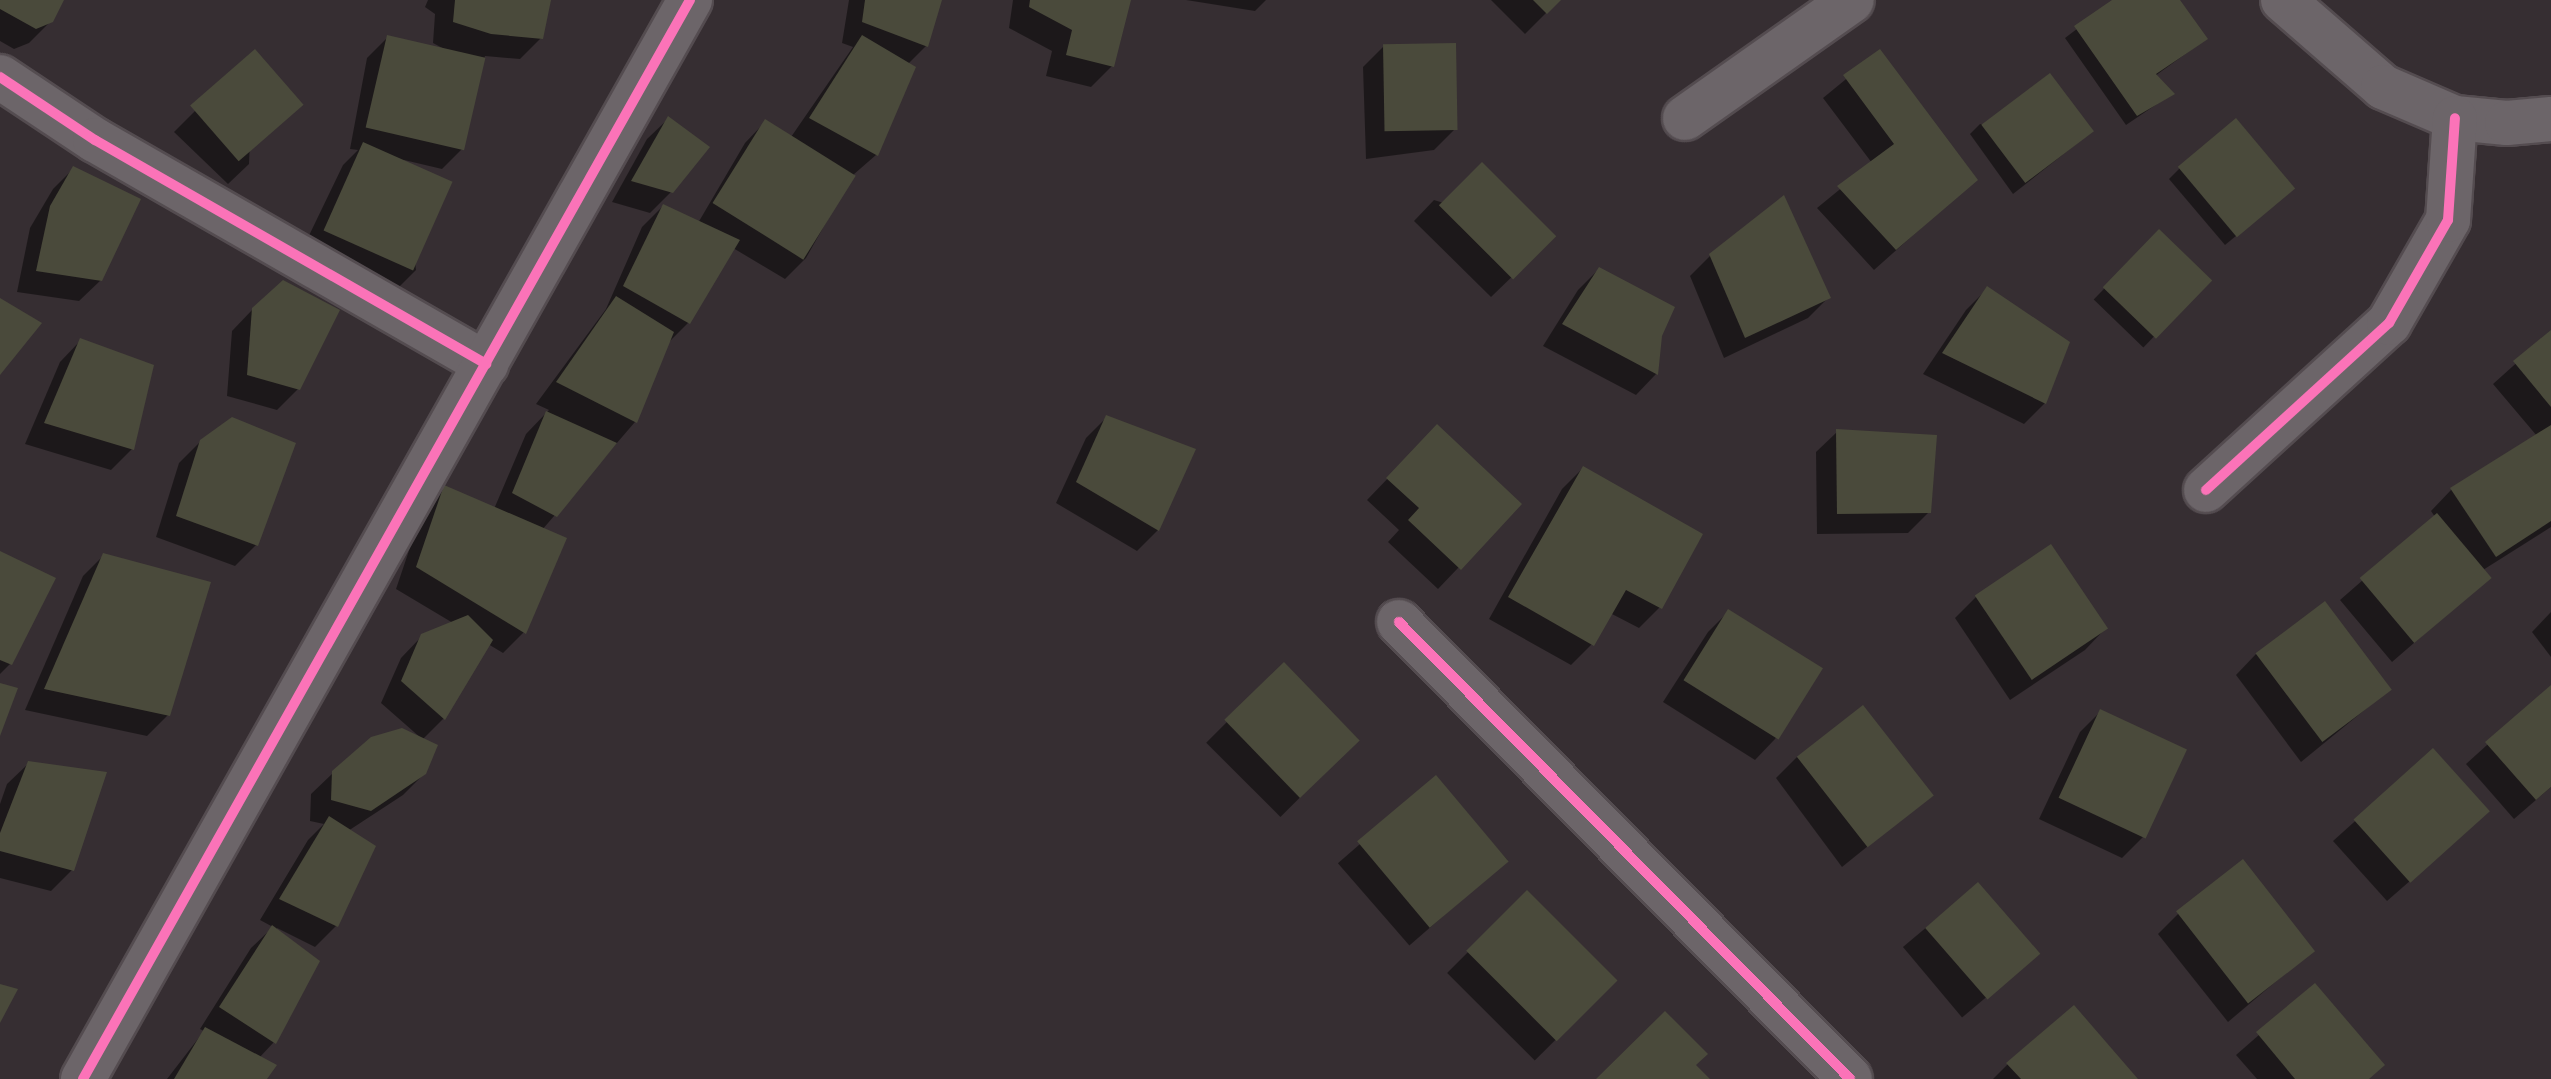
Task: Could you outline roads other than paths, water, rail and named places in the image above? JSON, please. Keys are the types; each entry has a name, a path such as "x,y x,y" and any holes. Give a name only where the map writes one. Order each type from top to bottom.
{"street":[{"path":"83,1079 690,0"},
{"path":"1685,118 1852,0"},
{"path":"2283,0 2383,87 2455,118 2507,123 2551,119"},
{"path":"0,77 95,140 486,364"},
{"path":"2206,490 2389,323 2448,220 2455,118"},
{"path":"1399,622 1850,1079"}]}
